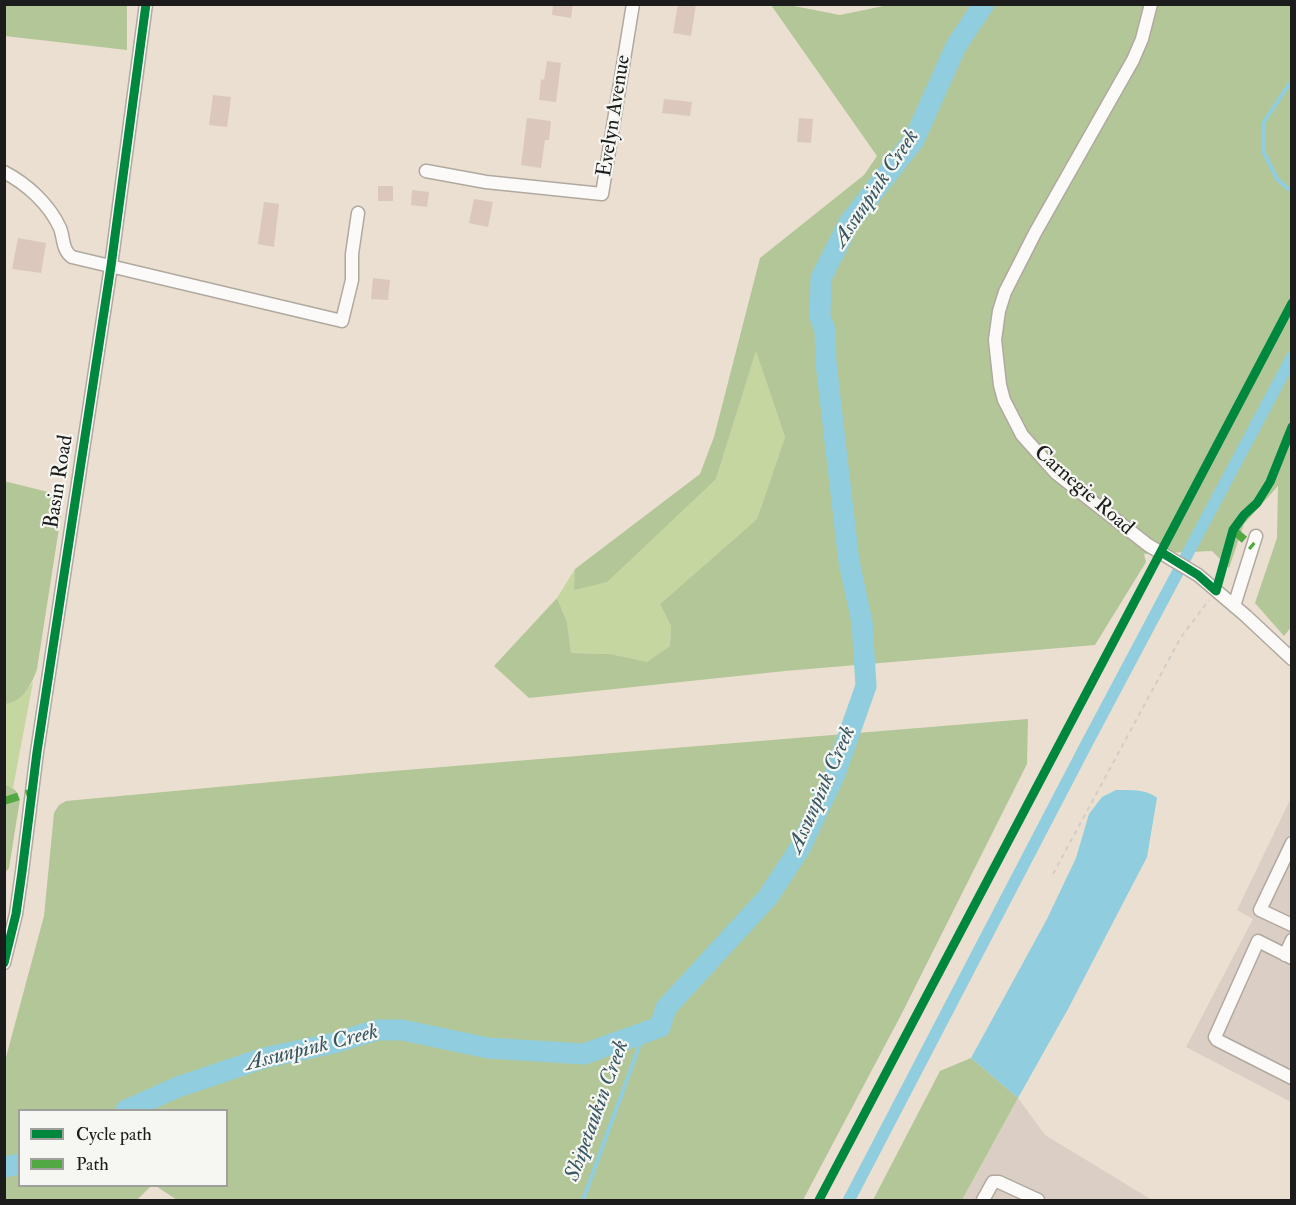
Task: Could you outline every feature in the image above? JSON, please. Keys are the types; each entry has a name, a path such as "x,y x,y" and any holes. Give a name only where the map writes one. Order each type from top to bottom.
{"street":[{"name":"Basin Road","path":"4,963 16,914 37,752 111,266 146,4"},
{"name":"Evelyn Avenue","path":"426,171 486,182 602,194 633,4"},
{"name":"Carnegie Road","path":"1151,4 1142,39 1133,60 1014,272 999,311 995,340 1000,385 1022,435 1042,460 1072,488 1129,532 1198,575 1292,659"},
{"path":"4,172 31,190 51,214 60,229 67,254 72,257 342,321 352,280 352,254 358,213"},
{"path":"1234,606 1256,536"},
{"path":"1292,843 1260,909 1292,925"},
{"path":"1292,940 1288,956 1258,941 1215,1034 1217,1040 1292,1078"},
{"path":"983,1200 993,1182 999,1182 1038,1200"}],"path":[{"path":"1053,874 1181,637 1216,591"}],"shaded area":[{"path":"1291,798 1291,1102 1186,1047 1253,919 1237,910"},
{"path":"1018,1098 1045,1135 1152,1200 962,1200"}],"green space":[{"path":"5,4 127,5 127,50 5,36"},
{"path":"893,4 1291,5 1292,626 1284,636 1255,603 1277,538 1278,486 1244,524 1229,568 1212,551 1144,554 1146,562 1095,645 785,671 529,698 494,666 557,598 567,622 571,653 610,654 647,662 670,646 671,626 660,604 757,519 785,437 756,351 716,479 607,582 574,590 575,569 700,474 714,437 760,258 864,175 877,156 771,5 789,5 840,15"},
{"path":"756,350 785,437 757,519 660,604 671,626 670,646 647,663 610,654 571,653 567,622 557,598 575,569 575,590 716,479"},
{"path":"4,481 64,496 37,669 32,681 21,696 5,704"},
{"path":"33,682 13,788 5,785 4,704 17,699"},
{"path":"1028,719 1027,764 900,1017 803,1200 177,1200 158,1187 228,1187 228,1109 18,1109 18,1187 150,1187 137,1200 5,1200 5,1061 44,916 54,813 59,805 66,801 369,773"},
{"path":"5,785 15,790 20,799 9,868 5,873"},
{"path":"971,1058 1018,1098 962,1200 873,1200 940,1071"}],"water":[{"path":"1116,790 1143,792 1157,798 1147,857 1068,1009 1018,1098 971,1058 1047,919 1076,858 1089,814 1102,797"}],"building":[{"path":"553,4 573,4 571,18 552,15"},
{"path":"678,4 696,4 691,36 673,33"},
{"path":"547,61 561,63 556,102 539,100 541,79 544,80"},
{"path":"213,95 231,97 227,127 209,125"},
{"path":"664,99 692,102 690,116 662,113"},
{"path":"527,118 551,121 549,140 545,140 541,168 521,165"},
{"path":"799,118 813,119 811,143 797,142"},
{"path":"378,186 393,186 393,201 378,201"},
{"path":"412,190 429,192 427,207 411,205"},
{"path":"474,199 493,202 488,227 469,223"},
{"path":"264,202 279,204 274,247 258,244"},
{"path":"18,238 46,243 41,273 12,269"},
{"path":"373,278 390,280 388,300 371,299"}],"waterway":[{"name":"Assunpink Creek","path":"128,1109 178,1087 264,1058 334,1043 377,1030 402,1030 488,1048 584,1054 660,1027 666,1008 768,897 800,848 835,774 866,686 862,622 849,562 826,363 825,330 820,317 821,278 849,223 914,140 956,46 984,4"},
{"path":"1292,80 1264,122 1263,151 1277,179 1292,192"},
{"path":"849,1200 1086,745 1292,357"},
{"name":"Shipetaukin Creek","path":"583,1200 644,1033"},
{"name":"Assunpink Creek","path":"4,1167 18,1164"}],"marked path":[{"path":"1233,530 1253,547"},
{"path":"4,801 33,792"}],"cycle path":[{"path":"4,963 16,914 37,752 111,266 146,4"},
{"path":"819,1200 1292,303"},
{"path":"1161,552 1198,575 1216,591 1233,530 1257,503 1270,482 1292,427"}]}
